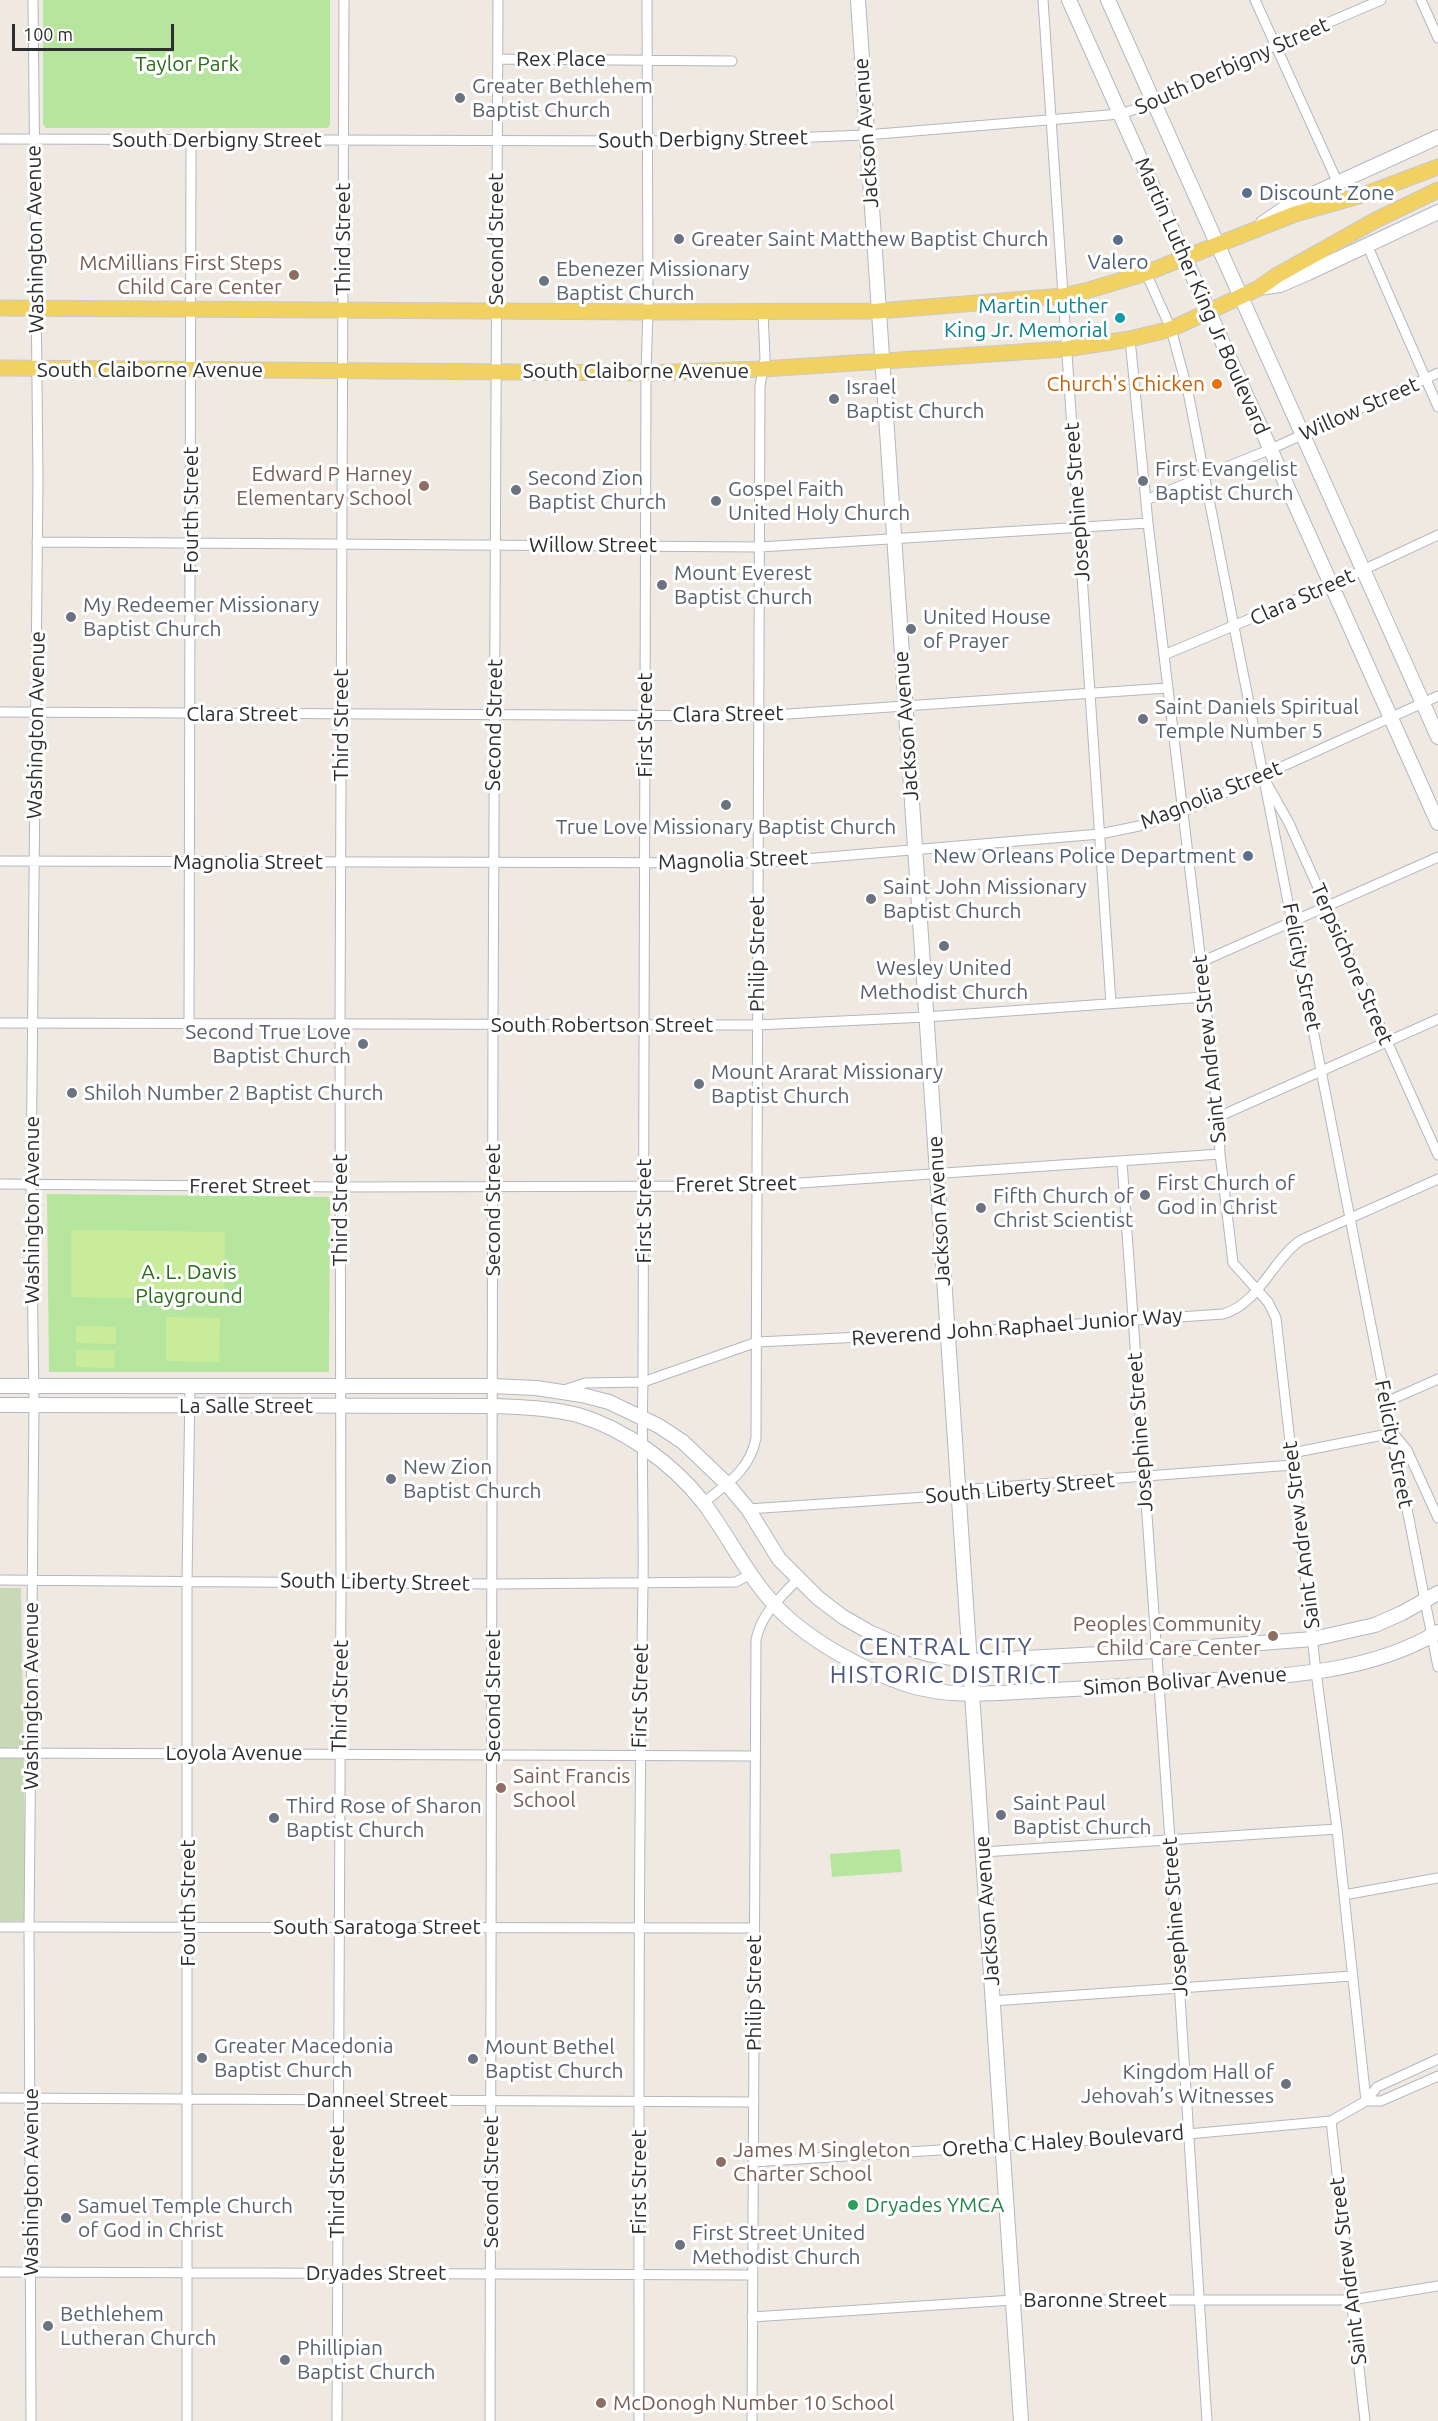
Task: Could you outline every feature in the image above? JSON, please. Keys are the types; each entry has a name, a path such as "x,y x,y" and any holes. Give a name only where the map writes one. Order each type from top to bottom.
{"main road":[{"path":"0,308 878,311 1063,296 1146,273 1255,228 1365,194 1433,169"},
{"name":"South Claiborne Avenue","path":"0,368 646,373 763,369 1066,349 1130,339 1171,329 1260,288 1276,276 1376,220 1438,190"}],"street":[{"name":"Washington Avenue","path":"31,2421 29,1927 34,1386 31,1184 37,712 33,0"},
{"name":"Third Street","path":"336,2421 341,1582 340,1024 344,0"},
{"name":"Second Street","path":"490,2421 494,1186 492,1025 498,0"},
{"name":"First Street","path":"639,2421 639,1755 643,1582 641,1446 648,312 647,0"},
{"name":"Jackson Avenue","path":"858,0 1021,2421"},
{"name":"Josephine Street","path":"1043,0 1110,1004"},
{"name":"Martin Luther King Jr Boulevard","path":"1069,0 1438,822"},
{"name":"Martin Luther King Jr Boulevard","path":"1108,0 1438,737"},
{"path":"1256,0 1337,181"},
{"name":"South Derbigny Street","path":"0,139 648,141 866,135 1120,114 1155,103 1276,45 1381,0"},
{"path":"1421,0 1438,38"},
{"name":"Rex Place","path":"498,59 732,60"},
{"path":"1255,228 1291,204 1337,181 1438,137"},
{"name":"Fourth Street","path":"189,1025 191,140"},
{"name":"South Claiborne Avenue","path":"1260,288 1280,285 1368,247 1438,212"},
{"path":"1368,247 1438,407"},
{"name":"Felicity Street","path":"1146,273 1171,329 1188,392 1233,627 1294,921 1349,1218 1425,1600 1435,1634 1438,1667"},
{"name":"Philip Street","path":"703,1503 740,1474 754,1450 756,1438 757,863 760,385 765,359 763,312"},
{"name":"Saint Andrew Street","path":"1130,339 1148,523 1201,962 1233,1263 1268,1302 1276,1318 1316,1672 1337,1829 1366,2101"},
{"name":"Willow Street","path":"1146,500 1271,449 1438,373"},
{"name":"Willow Street","path":"37,542 760,547 1148,523"},
{"name":"Clara Street","path":"1164,655 1333,584 1438,535"},
{"name":"Clara Street","path":"0,712 759,716 1167,688"},
{"name":"Magnolia Street","path":"0,861 757,863 1100,834 1139,826 1182,812 1438,696"},
{"name":"Terpsichore Street","path":"1263,775 1289,823 1438,1155"},
{"path":"1201,962 1438,857"},
{"name":"South Robertson Street","path":"0,1023 757,1025 926,1017 1204,997"},
{"path":"1218,1118 1438,1019"},
{"name":"Freret Street","path":"0,1184 340,1187 757,1186 1220,1154"},
{"name":"Josephine Street","path":"1122,1162 1170,1840 1207,2421"},
{"name":"Reverend John Raphael Junior Way","path":"560,1391 585,1383 643,1382 757,1342 946,1333 1223,1314 1241,1306 1293,1246 1349,1218 1438,1179"},
{"path":"1386,1402 1438,1379"},
{"name":"La Salle Street","path":"0,1386 492,1386"},
{"name":"Fourth Street","path":"187,2421 187,1581 190,1386"},
{"name":"Simon Bolivar Avenue","path":"492,1386 560,1391 609,1402 642,1416 684,1442 728,1484 748,1509 779,1559 797,1580 843,1617 871,1633 901,1646 928,1654 970,1661 1155,1651 1313,1639 1375,1625 1438,1593"},
{"name":"La Salle Street","path":"0,1405 493,1406"},
{"name":"Simon Bolivar Avenue","path":"493,1406 551,1410 577,1415 603,1424 641,1446 671,1470 703,1503 749,1575 774,1605 825,1645 875,1673 911,1686 973,1694 1158,1684 1316,1672 1362,1664 1435,1634"},
{"path":"1292,1453 1393,1433 1407,1450 1438,1518"},
{"name":"South Liberty Street","path":"748,1509 941,1496 973,1489 1293,1465"},
{"name":"South Liberty Street","path":"0,1580 493,1584 736,1582 749,1575"},
{"name":"Philip Street","path":"752,2421 756,1640 758,1627 797,1580"},
{"name":"Loyola Avenue","path":"0,1753 492,1753 755,1756"},
{"path":"983,1852 1337,1829"},
{"path":"1344,1895 1438,1878"},
{"name":"South Saratoga Street","path":"0,1927 754,1928"},
{"path":"992,2001 1352,1976"},
{"name":"Oretha C Haley Boulevard","path":"753,2162 1002,2144 1188,2134 1331,2121 1366,2101 1377,2087 1438,2059"},
{"name":"Oretha C Haley Boulevard","path":"1366,2101 1381,2101 1438,2076"},
{"name":"Danneel Street","path":"0,2098 754,2102"},
{"name":"Saint Andrew Street","path":"1331,2121 1365,2421"},
{"name":"Dryades Street","path":"0,2272 752,2274"},
{"name":"Baronne Street","path":"752,2317 1013,2300 1351,2300 1438,2286"}],"green space":[{"name":"Taylor Park","path":"43,0 330,0 330,125 328,128 46,128 43,124"},
{"name":"A. L. Davis Playground","path":"47,1194 330,1197 329,1372 49,1372"},
{"path":"71,1230 225,1232 224,1299 71,1297"},
{"path":"166,1317 220,1318 219,1362 166,1361"},
{"path":"76,1326 116,1327 116,1344 76,1343"},
{"path":"76,1349 115,1351 114,1368 76,1367"},
{"path":"0,1588 21,1588 26,1921 0,1921"},
{"path":"900,1849 902,1872 832,1877 830,1854"}],"place":[{"name":"Greater Bethlehem Baptist Church","path":"460,98"},
{"name":"Discount Zone","path":"1247,193"},
{"name":"Greater Saint Matthew Baptist Church","path":"679,239"},
{"name":"Valero","path":"1118,240"},
{"name":"McMillians First Steps Child Care Center","path":"294,275"},
{"name":"Ebenezer Missionary Baptist Church","path":"544,281"},
{"name":"Martin Luther King Jr. Memorial","path":"1120,318"},
{"name":"Church's Chicken","path":"1217,384"},
{"name":"Israel Baptist Church","path":"834,399"},
{"name":"First Evangelist Baptist Church","path":"1143,481"},
{"name":"Edward P Harney Elementary School","path":"424,486"},
{"name":"Second Zion Baptist Church","path":"516,490"},
{"name":"Gospel Faith United Holy Church","path":"716,501"},
{"name":"Mount Everest Baptist Church","path":"662,585"},
{"name":"My Redeemer Missionary Baptist Church","path":"71,617"},
{"name":"United House of Prayer","path":"911,629"},
{"name":"Saint Daniels Spiritual Temple Number 5","path":"1143,719"},
{"name":"True Love Missionary Baptist Church","path":"726,805"},
{"name":"New Orleans Police Department","path":"1248,856"},
{"name":"Saint John Missionary Baptist Church","path":"871,899"},
{"name":"Wesley United Methodist Church","path":"944,946"},
{"name":"Second True Love Baptist Church","path":"363,1044"},
{"name":"Mount Ararat Missionary Baptist Church","path":"699,1084"},
{"name":"Shiloh Number 2 Baptist Church","path":"72,1093"},
{"name":"First Church of God in Christ","path":"1145,1195"},
{"name":"Fifth Church of Christ Scientist","path":"981,1208"},
{"name":"New Zion Baptist Church","path":"391,1479"},
{"name":"Peoples Community Child Care Center","path":"1273,1636"},
{"name":"Saint Francis School","path":"501,1788"},
{"name":"Saint Paul Baptist Church","path":"1001,1815"},
{"name":"Third Rose of Sharon Baptist Church","path":"274,1818"},
{"name":"Greater Macedonia Baptist Church","path":"202,2058"},
{"name":"Mount Bethel Baptist Church","path":"473,2059"},
{"name":"Kingdom Hall of Jehovah’s Witnesses","path":"1286,2084"},
{"name":"James M Singleton Charter School","path":"721,2162"},
{"name":"Dryades YMCA","path":"853,2205"},
{"name":"Samuel Temple Church of God in Christ","path":"66,2218"},
{"name":"First Street United Methodist Church","path":"680,2245"},
{"name":"Bethlehem Lutheran Church","path":"48,2326"},
{"name":"Phillipian Baptist Church","path":"285,2360"},
{"name":"McDonogh Number 10 School","path":"601,2403"}],"district":[{"name":"CENTRAL CITY HISTORIC DISTRICT","path":"946,1661"}]}
